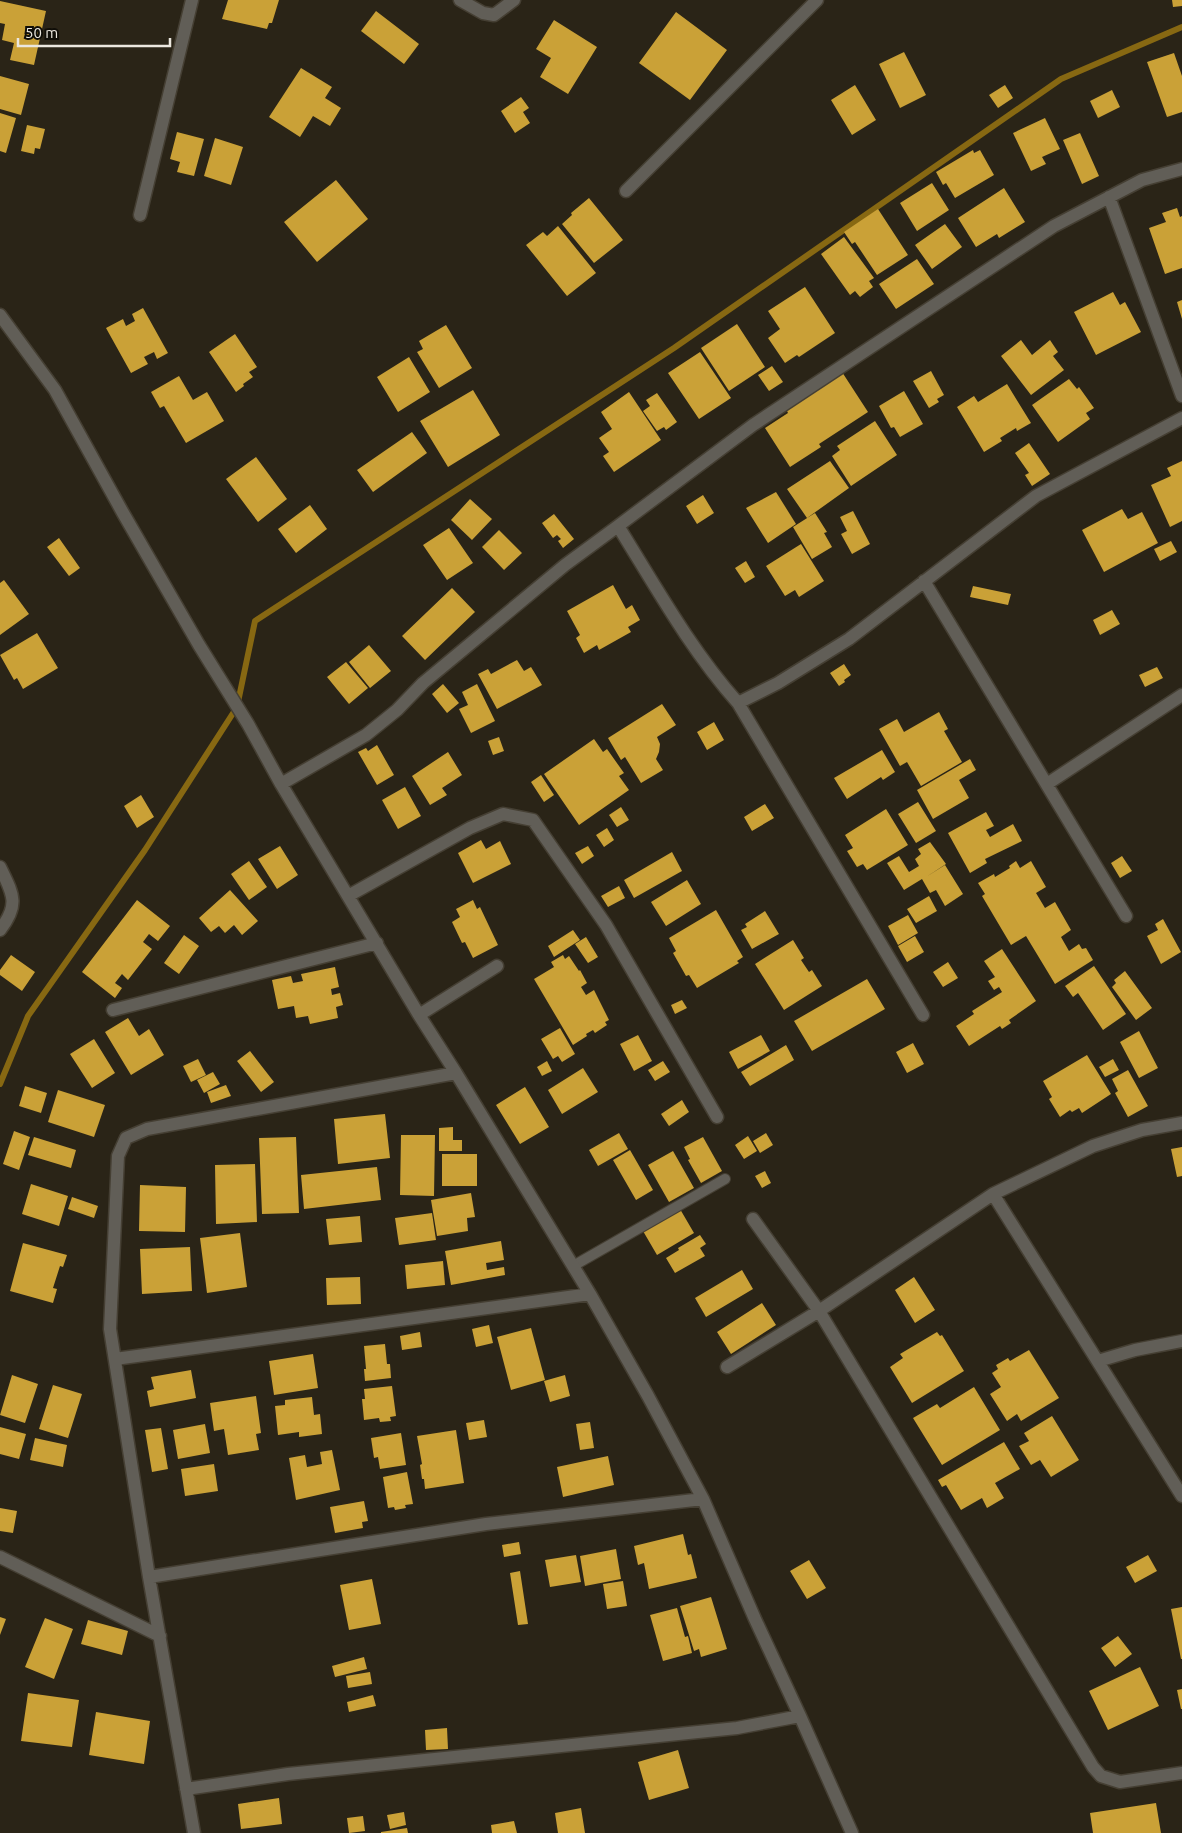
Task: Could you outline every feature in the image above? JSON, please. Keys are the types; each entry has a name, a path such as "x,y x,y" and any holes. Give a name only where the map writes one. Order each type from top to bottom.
{"street":[{"path":"140,215 192,0"},
{"path":"460,0 483,12 494,14 514,0"},
{"path":"626,192 817,0"},
{"path":"281,784 366,735 397,710 423,683 565,565 753,425 1054,226 1142,180 1182,169"},
{"path":"1109,198 1182,396"},
{"path":"0,316 54,390 123,513 248,724 281,784 419,1015 590,1294 648,1396 703,1499 852,1833"},
{"path":"738,703 778,683 849,639 1036,496 1182,418"},
{"path":"618,526 681,629 715,677 738,703 923,1015"},
{"path":"924,581 1126,916"},
{"path":"1047,784 1182,695"},
{"path":"348,896 470,828 503,814 533,820 606,925 717,1117"},
{"path":"0,867 10,889 14,904 9,919 0,930"},
{"path":"113,1010 377,943"},
{"path":"419,1015 497,966"},
{"path":"194,1833 149,1577 110,1329 118,1156 126,1138 147,1129 456,1073"},
{"path":"727,1367 820,1310 993,1194 1094,1146 1142,1130 1182,1123"},
{"path":"993,1194 1182,1496"},
{"path":"753,1219 820,1310 1093,1767 1101,1776 1120,1782 1182,1773"},
{"path":"115,1359 590,1294"},
{"path":"1098,1361 1136,1350 1182,1341"},
{"path":"149,1577 486,1524 703,1499"},
{"path":"0,1557 160,1636"},
{"path":"186,1789 288,1774 737,1728 800,1716"}],"lane":[{"path":"573,1266 725,1179"}],"building":[{"path":"228,0 279,0 272,23 269,23 267,29 222,19"},
{"path":"1172,0 1182,0 1182,6 1173,7"},
{"path":"0,1 46,11 34,65 10,60 14,43 2,40 5,24 0,23"},
{"path":"376,11 419,44 404,64 361,31"},
{"path":"676,12 727,50 690,100 639,63"},
{"path":"554,20 597,47 568,94 540,77 551,58 536,49"},
{"path":"904,52 926,95 900,108 879,64"},
{"path":"1174,53 1182,76 1182,112 1167,117 1147,62"},
{"path":"301,68 332,87 325,98 341,108 330,126 313,116 300,137 269,117"},
{"path":"0,76 29,84 21,115 0,109"},
{"path":"855,85 876,120 852,135 831,100"},
{"path":"1005,85 1013,98 998,108 989,95"},
{"path":"1112,90 1120,107 1098,118 1090,101"},
{"path":"521,97 529,108 523,112 530,123 515,133 501,111"},
{"path":"0,113 16,118 6,153 0,151"},
{"path":"1045,118 1060,149 1042,157 1046,164 1031,171 1013,133"},
{"path":"27,125 45,129 40,149 35,148 34,154 21,151"},
{"path":"177,132 204,139 194,176 177,172 180,162 170,159"},
{"path":"1080,133 1099,176 1082,184 1063,140"},
{"path":"215,138 243,147 231,185 204,176"},
{"path":"973,150 974,153 980,150 994,175 955,198 946,183 943,185 936,172"},
{"path":"336,180 368,219 317,262 284,222"},
{"path":"932,183 949,210 917,231 900,203"},
{"path":"1004,188 1025,222 999,238 997,234 976,247 958,218"},
{"path":"589,198 623,240 594,263 562,224 572,215 571,213"},
{"path":"1177,208 1180,217 1182,216 1182,268 1165,274 1149,228 1166,222 1162,213"},
{"path":"878,209 908,255 877,275 855,242 852,244 844,232"},
{"path":"945,224 962,247 932,269 915,245"},
{"path":"558,226 596,273 567,296 526,245 543,232 547,236"},
{"path":"844,237 874,278 869,281 873,287 860,297 855,291 850,295 821,254"},
{"path":"917,259 934,284 896,309 879,284"},
{"path":"805,287 835,333 799,357 797,355 785,363 768,338 780,329 768,311"},
{"path":"1113,292 1120,305 1125,302 1141,332 1096,355 1074,312"},
{"path":"1182,300 1182,319 1177,302"},
{"path":"143,308 168,353 157,359 154,352 144,357 148,364 131,373 106,328 123,319 126,326 135,321 132,314"},
{"path":"737,324 765,367 729,391 701,348"},
{"path":"446,325 472,368 439,388 417,352 423,349 419,341"},
{"path":"235,334 257,367 249,372 253,377 236,392 209,352"},
{"path":"1021,340 1032,355 1050,340 1058,352 1053,356 1064,370 1031,395 1001,356"},
{"path":"700,352 731,398 699,419 668,373"},
{"path":"409,357 430,392 398,412 377,377"},
{"path":"772,366 783,382 769,391 758,375"},
{"path":"931,371 944,395 937,399 939,402 929,408 913,381"},
{"path":"842,372 868,412 819,444 821,447 790,467 765,428 788,413 786,409"},
{"path":"179,376 193,400 207,392 224,421 186,443 164,406 160,408 151,392"},
{"path":"1069,379 1077,389 1079,387 1094,408 1086,413 1090,419 1058,442 1032,405"},
{"path":"1007,384 1031,423 1017,431 1016,428 1000,438 1002,441 984,452 957,407 974,396 978,402"},
{"path":"473,390 500,435 448,467 420,421"},
{"path":"904,391 923,424 900,437 894,427 891,428 879,406"},
{"path":"629,392 661,440 614,472 603,456 609,452 599,438 612,429 601,412"},
{"path":"657,393 677,422 666,430 664,427 657,431 643,411 650,406 646,400"},
{"path":"875,421 897,455 851,486 832,456 840,450 837,446"},
{"path":"412,432 427,453 373,492 357,470"},
{"path":"1029,443 1050,474 1032,486 1025,475 1029,473 1015,453"},
{"path":"256,457 287,499 258,522 226,479"},
{"path":"830,461 849,488 807,518 787,489"},
{"path":"1182,461 1182,521 1170,527 1151,485 1171,476 1167,468"},
{"path":"776,492 796,524 768,543 746,508"},
{"path":"703,495 714,513 697,524 686,506"},
{"path":"470,499 492,519 472,540 451,520"},
{"path":"310,505 327,529 296,553 278,529"},
{"path":"1122,509 1128,519 1142,512 1158,543 1104,572 1082,530"},
{"path":"853,511 870,544 852,554 841,534 847,531 840,517"},
{"path":"815,513 827,532 824,533 832,547 812,559 793,527"},
{"path":"554,514 574,539 563,548 558,541 561,539 557,535 553,538 542,523"},
{"path":"449,528 473,563 447,580 423,545"},
{"path":"499,530 522,553 504,570 482,547"},
{"path":"59,538 80,568 69,576 47,547"},
{"path":"1171,541 1177,552 1160,561 1154,549"},
{"path":"801,544 824,581 799,597 795,590 785,596 766,566"},
{"path":"746,561 755,577 745,583 735,568"},
{"path":"4,580 29,614 0,635 0,583"},
{"path":"613,585 626,609 632,605 640,620 628,627 631,632 599,650 597,645 584,653 576,638 580,635 567,611"},
{"path":"973,586 1011,594 1008,605 970,597"},
{"path":"452,588 475,612 425,660 402,636"},
{"path":"1112,610 1120,624 1100,635 1093,620"},
{"path":"37,633 58,668 23,689 17,678 14,680 0,655"},
{"path":"369,645 391,671 370,688 349,662"},
{"path":"517,660 524,671 531,667 542,685 497,709 478,674 488,669 491,674"},
{"path":"346,662 368,688 349,704 327,677"},
{"path":"844,664 851,675 839,686 830,673"},
{"path":"1157,667 1163,678 1145,687 1139,675"},
{"path":"443,684 459,703 447,713 432,694"},
{"path":"477,684 495,721 471,733 459,709 468,705 462,692"},
{"path":"662,704 676,725 657,737 660,744 656,759 663,770 641,783 625,757 621,760 608,738"},
{"path":"939,712 948,729 944,731 962,762 921,786 907,762 900,766 879,729 897,719 904,732"},
{"path":"714,722 724,740 707,750 697,732"},
{"path":"499,737 504,751 493,755 488,741"},
{"path":"594,739 603,752 607,749 624,773 619,776 629,790 579,825 544,774"},
{"path":"377,745 394,775 377,785 358,752 366,748 368,751"},
{"path":"882,750 895,772 883,780 881,777 847,799 834,778"},
{"path":"448,752 462,775 442,788 447,795 430,805 412,776"},
{"path":"970,759 976,770 959,780 969,798 933,819 917,790"},
{"path":"541,775 554,795 544,802 531,782"},
{"path":"405,787 421,816 398,829 382,800"},
{"path":"141,795 154,817 137,828 124,806"},
{"path":"918,802 936,831 916,843 898,814"},
{"path":"765,804 774,818 752,831 744,817"},
{"path":"621,807 629,820 617,827 609,815"},
{"path":"886,809 908,845 867,870 863,864 857,867 847,851 853,848 845,835"},
{"path":"986,812 994,826 986,830 990,837 1013,824 1022,841 985,859 987,863 970,873 948,833"},
{"path":"607,828 614,840 604,847 596,835"},
{"path":"481,840 486,849 500,841 511,864 473,883 458,853"},
{"path":"930,842 946,864 926,877 945,865 963,894 945,906 936,890 930,893 922,879 904,890 887,863 899,856 909,872 919,866 915,859 921,854 918,849"},
{"path":"280,846 298,875 277,889 258,859"},
{"path":"588,846 594,856 582,864 575,853"},
{"path":"672,852 682,871 634,898 624,880"},
{"path":"1122,856 1132,871 1120,878 1111,863"},
{"path":"249,861 267,887 249,900 231,874"},
{"path":"1016,861 1020,868 1031,861 1046,887 1036,893 1045,908 1055,902 1071,930 1061,937 1069,951 1079,944 1082,949 1086,948 1093,960 1055,984 1026,936 1011,945 982,896 985,894 978,883 994,874 995,877 1010,868 1009,866"},
{"path":"687,880 701,904 666,926 651,902"},
{"path":"619,886 625,898 608,907 601,896"},
{"path":"230,890 258,921 242,935 234,925 225,933 219,926 211,932 199,918"},
{"path":"929,896 937,911 916,923 907,909"},
{"path":"137,900 170,926 158,941 149,934 143,942 152,949 128,980 122,974 115,983 122,988 115,998 82,972"},
{"path":"473,900 477,909 480,907 498,945 473,958 465,942 462,943 452,922 460,917 456,909"},
{"path":"716,910 743,957 737,961 739,963 697,988 689,975 686,976 673,953 676,951 669,938"},
{"path":"765,911 779,934 752,949 741,930 747,927 745,924"},
{"path":"908,915 918,933 898,945 888,926"},
{"path":"1163,919 1181,952 1161,964 1147,936 1158,930 1155,924"},
{"path":"573,930 580,940 554,957 548,946"},
{"path":"184,935 199,946 179,974 164,963"},
{"path":"915,936 924,952 907,962 898,946"},
{"path":"586,937 598,957 588,963 575,944"},
{"path":"793,940 804,958 801,960 809,972 812,970 822,986 784,1010 755,964"},
{"path":"1002,949 1036,1001 1009,1020 1011,1023 1002,1029 1000,1026 969,1046 956,1026 974,1014 972,1011 1002,992 999,987 994,990 988,981 995,977 984,961"},
{"path":"11,955 35,972 22,991 0,975 0,970"},
{"path":"563,955 565,959 569,956 580,970 587,983 581,987 586,995 594,990 609,1020 605,1022 607,1025 595,1033 593,1030 586,1034 587,1036 573,1045 534,979 554,967 551,962"},
{"path":"948,962 958,978 943,987 933,972"},
{"path":"1094,966 1126,1014 1103,1030 1078,993 1073,997 1065,986"},
{"path":"335,967 339,987 331,989 332,995 340,993 343,1005 336,1007 338,1018 310,1024 308,1016 296,1018 294,1006 278,1009 272,980 291,976 293,983 303,981 301,974"},
{"path":"1125,971 1152,1008 1136,1020 1112,987 1116,983 1114,980"},
{"path":"867,979 885,1009 812,1051 794,1021"},
{"path":"682,1000 687,1008 675,1014 671,1005"},
{"path":"128,1018 139,1036 149,1029 164,1055 131,1075 105,1032"},
{"path":"560,1028 575,1054 562,1062 558,1056 553,1059 541,1039"},
{"path":"1139,1031 1158,1068 1139,1078 1120,1042"},
{"path":"638,1035 652,1061 634,1071 620,1044"},
{"path":"761,1035 770,1051 738,1069 729,1052"},
{"path":"94,1039 115,1073 92,1088 70,1054"},
{"path":"913,1043 924,1064 907,1073 896,1052"},
{"path":"786,1045 794,1060 750,1086 741,1072"},
{"path":"250,1051 274,1082 261,1092 237,1061"},
{"path":"1087,1055 1111,1094 1082,1113 1079,1108 1072,1112 1070,1110 1060,1117 1049,1099 1052,1097 1043,1081"},
{"path":"198,1059 206,1075 191,1082 183,1066"},
{"path":"1113,1059 1119,1070 1105,1077 1099,1067"},
{"path":"547,1061 552,1071 542,1076 537,1067"},
{"path":"663,1061 670,1072 655,1081 648,1070"},
{"path":"583,1068 598,1092 562,1114 548,1090"},
{"path":"1128,1070 1148,1106 1128,1117 1115,1093 1118,1091 1112,1079"},
{"path":"213,1072 220,1084 204,1093 197,1080"},
{"path":"226,1085 231,1096 211,1103 207,1092"},
{"path":"25,1086 47,1093 41,1113 19,1106"},
{"path":"525,1087 549,1127 520,1144 496,1105"},
{"path":"58,1090 105,1105 94,1137 48,1122"},
{"path":"682,1100 689,1112 669,1126 661,1114"},
{"path":"385,1114 390,1158 338,1164 334,1119"},
{"path":"453,1127 453,1140 462,1140 462,1151 439,1151 439,1128"},
{"path":"14,1131 30,1137 19,1170 3,1164"},
{"path":"619,1133 628,1149 598,1166 589,1150"},
{"path":"766,1133 773,1145 760,1153 753,1141"},
{"path":"401,1135 435,1135 434,1196 400,1195"},
{"path":"748,1136 757,1151 744,1159 735,1145"},
{"path":"34,1137 76,1150 71,1168 28,1155"},
{"path":"296,1137 299,1213 262,1214 259,1138"},
{"path":"703,1137 722,1171 701,1183 688,1160 690,1159 684,1147"},
{"path":"1182,1147 1182,1176 1177,1177 1171,1149"},
{"path":"630,1150 653,1190 636,1200 613,1160"},
{"path":"673,1151 694,1188 669,1202 648,1165"},
{"path":"442,1154 477,1154 477,1186 442,1186"},
{"path":"255,1164 257,1222 216,1224 215,1165"},
{"path":"377,1167 381,1200 304,1209 301,1175"},
{"path":"765,1171 771,1183 762,1188 755,1176"},
{"path":"31,1184 68,1196 59,1226 22,1214"},
{"path":"140,1185 186,1187 185,1232 139,1231"},
{"path":"471,1193 475,1217 467,1218 468,1231 437,1236 431,1200"},
{"path":"72,1197 98,1206 94,1218 68,1209"},
{"path":"680,1209 694,1233 657,1255 643,1231"},
{"path":"432,1213 436,1240 399,1245 395,1218"},
{"path":"360,1216 362,1242 329,1245 326,1219"},
{"path":"240,1233 247,1287 207,1293 200,1238"},
{"path":"700,1235 706,1244 700,1248 705,1256 675,1273 666,1258 679,1250 678,1248"},
{"path":"501,1241 504,1260 486,1263 487,1270 504,1267 505,1275 451,1285 445,1251"},
{"path":"23,1243 67,1255 63,1267 60,1266 53,1288 57,1289 53,1303 10,1291"},
{"path":"190,1247 192,1291 142,1294 140,1249"},
{"path":"443,1261 445,1285 407,1289 405,1265"},
{"path":"742,1270 753,1289 706,1317 695,1298"},
{"path":"360,1277 361,1304 327,1305 326,1278"},
{"path":"914,1277 935,1310 915,1323 895,1290"},
{"path":"762,1303 776,1325 731,1354 717,1332"},
{"path":"489,1325 493,1343 476,1347 472,1329"},
{"path":"531,1328 545,1380 511,1390 497,1337"},
{"path":"420,1332 422,1347 402,1350 400,1336"},
{"path":"937,1332 940,1336 942,1335 964,1371 912,1403 890,1367 903,1358 900,1354"},
{"path":"385,1344 387,1364 390,1364 391,1378 365,1381 364,1346"},
{"path":"1029,1350 1059,1398 1021,1421 1017,1414 1007,1421 990,1394 1001,1387 992,1373 998,1369 996,1365 1008,1358 1010,1361"},
{"path":"313,1354 318,1388 274,1395 269,1361"},
{"path":"191,1370 196,1398 150,1407 147,1391 154,1389 151,1377"},
{"path":"12,1375 38,1384 25,1423 0,1415"},
{"path":"565,1375 570,1396 550,1402 544,1381"},
{"path":"53,1385 82,1394 68,1438 39,1429"},
{"path":"392,1386 396,1416 390,1417 391,1421 380,1422 379,1418 364,1420 362,1399 365,1399 364,1389"},
{"path":"974,1387 1000,1430 942,1465 913,1418 937,1404 940,1408"},
{"path":"256,1396 261,1433 256,1434 259,1450 228,1455 224,1429 214,1431 210,1403"},
{"path":"312,1397 314,1415 320,1414 322,1434 299,1437 299,1432 278,1435 275,1406 285,1405 285,1400"},
{"path":"1052,1416 1079,1460 1051,1477 1040,1460 1031,1465 1019,1446 1029,1441 1024,1433"},
{"path":"484,1420 487,1437 469,1440 466,1423"},
{"path":"590,1422 594,1448 580,1450 576,1424"},
{"path":"205,1424 210,1453 178,1459 173,1430"},
{"path":"0,1427 26,1434 19,1459 0,1454"},
{"path":"161,1428 168,1469 152,1472 145,1430"},
{"path":"456,1430 464,1483 425,1489 417,1436"},
{"path":"401,1433 406,1465 380,1469 378,1457 374,1458 371,1438"},
{"path":"35,1438 67,1445 63,1467 30,1460"},
{"path":"1004,1442 1020,1469 995,1483 1004,1498 987,1508 982,1498 961,1510 946,1485 942,1487 938,1480"},
{"path":"332,1450 340,1490 296,1500 289,1458 305,1455 307,1467 322,1464 320,1452"},
{"path":"608,1456 614,1485 563,1497 557,1467"},
{"path":"214,1464 218,1491 185,1496 181,1469"},
{"path":"407,1472 413,1504 405,1505 406,1508 395,1510 394,1507 388,1508 383,1477"},
{"path":"364,1501 368,1521 362,1522 363,1528 335,1533 330,1507"},
{"path":"0,1508 17,1511 13,1533 0,1531"},
{"path":"683,1534 688,1555 691,1554 697,1578 649,1589 644,1563 638,1565 634,1546"},
{"path":"519,1542 521,1554 504,1557 502,1545"},
{"path":"616,1549 621,1579 585,1586 580,1556"},
{"path":"576,1555 581,1582 550,1587 545,1560"},
{"path":"1148,1555 1157,1571 1135,1583 1126,1567"},
{"path":"809,1560 826,1588 807,1599 790,1571"},
{"path":"520,1571 528,1624 518,1625 510,1573"},
{"path":"372,1579 381,1624 349,1630 340,1585"},
{"path":"623,1581 627,1606 607,1609 603,1584"},
{"path":"711,1597 727,1649 701,1657 699,1649 694,1651 680,1606"},
{"path":"1182,1607 1182,1659 1181,1659 1171,1609"},
{"path":"677,1608 685,1637 688,1636 692,1653 663,1661 650,1615"},
{"path":"0,1617 6,1619 0,1635"},
{"path":"45,1618 73,1629 54,1679 25,1667"},
{"path":"88,1620 128,1631 122,1655 81,1644"},
{"path":"1118,1636 1132,1654 1115,1667 1101,1648"},
{"path":"364,1657 367,1669 335,1677 332,1666"},
{"path":"1140,1667 1159,1706 1108,1730 1089,1691"},
{"path":"370,1672 372,1684 348,1688 346,1676"},
{"path":"1182,1689 1182,1709 1181,1709 1177,1690"},
{"path":"28,1693 79,1700 72,1747 21,1741"},
{"path":"373,1695 376,1706 349,1712 347,1702"},
{"path":"96,1712 150,1721 144,1764 89,1755"},
{"path":"447,1728 448,1749 426,1750 425,1730"},
{"path":"678,1750 689,1788 649,1800 638,1762"},
{"path":"279,1798 282,1824 241,1829 238,1804"},
{"path":"1156,1803 1161,1833 1093,1833 1090,1813"},
{"path":"581,1808 585,1833 558,1833 555,1813"},
{"path":"404,1812 406,1825 390,1829 387,1815"},
{"path":"363,1816 365,1831 349,1833 347,1818"},
{"path":"514,1821 517,1833 492,1833 491,1825"},
{"path":"407,1828 408,1833 381,1833 381,1832"}],"waterway":[{"path":"0,1084 28,1016 145,850 237,707 255,621 674,348 1061,79 1182,27"}]}
